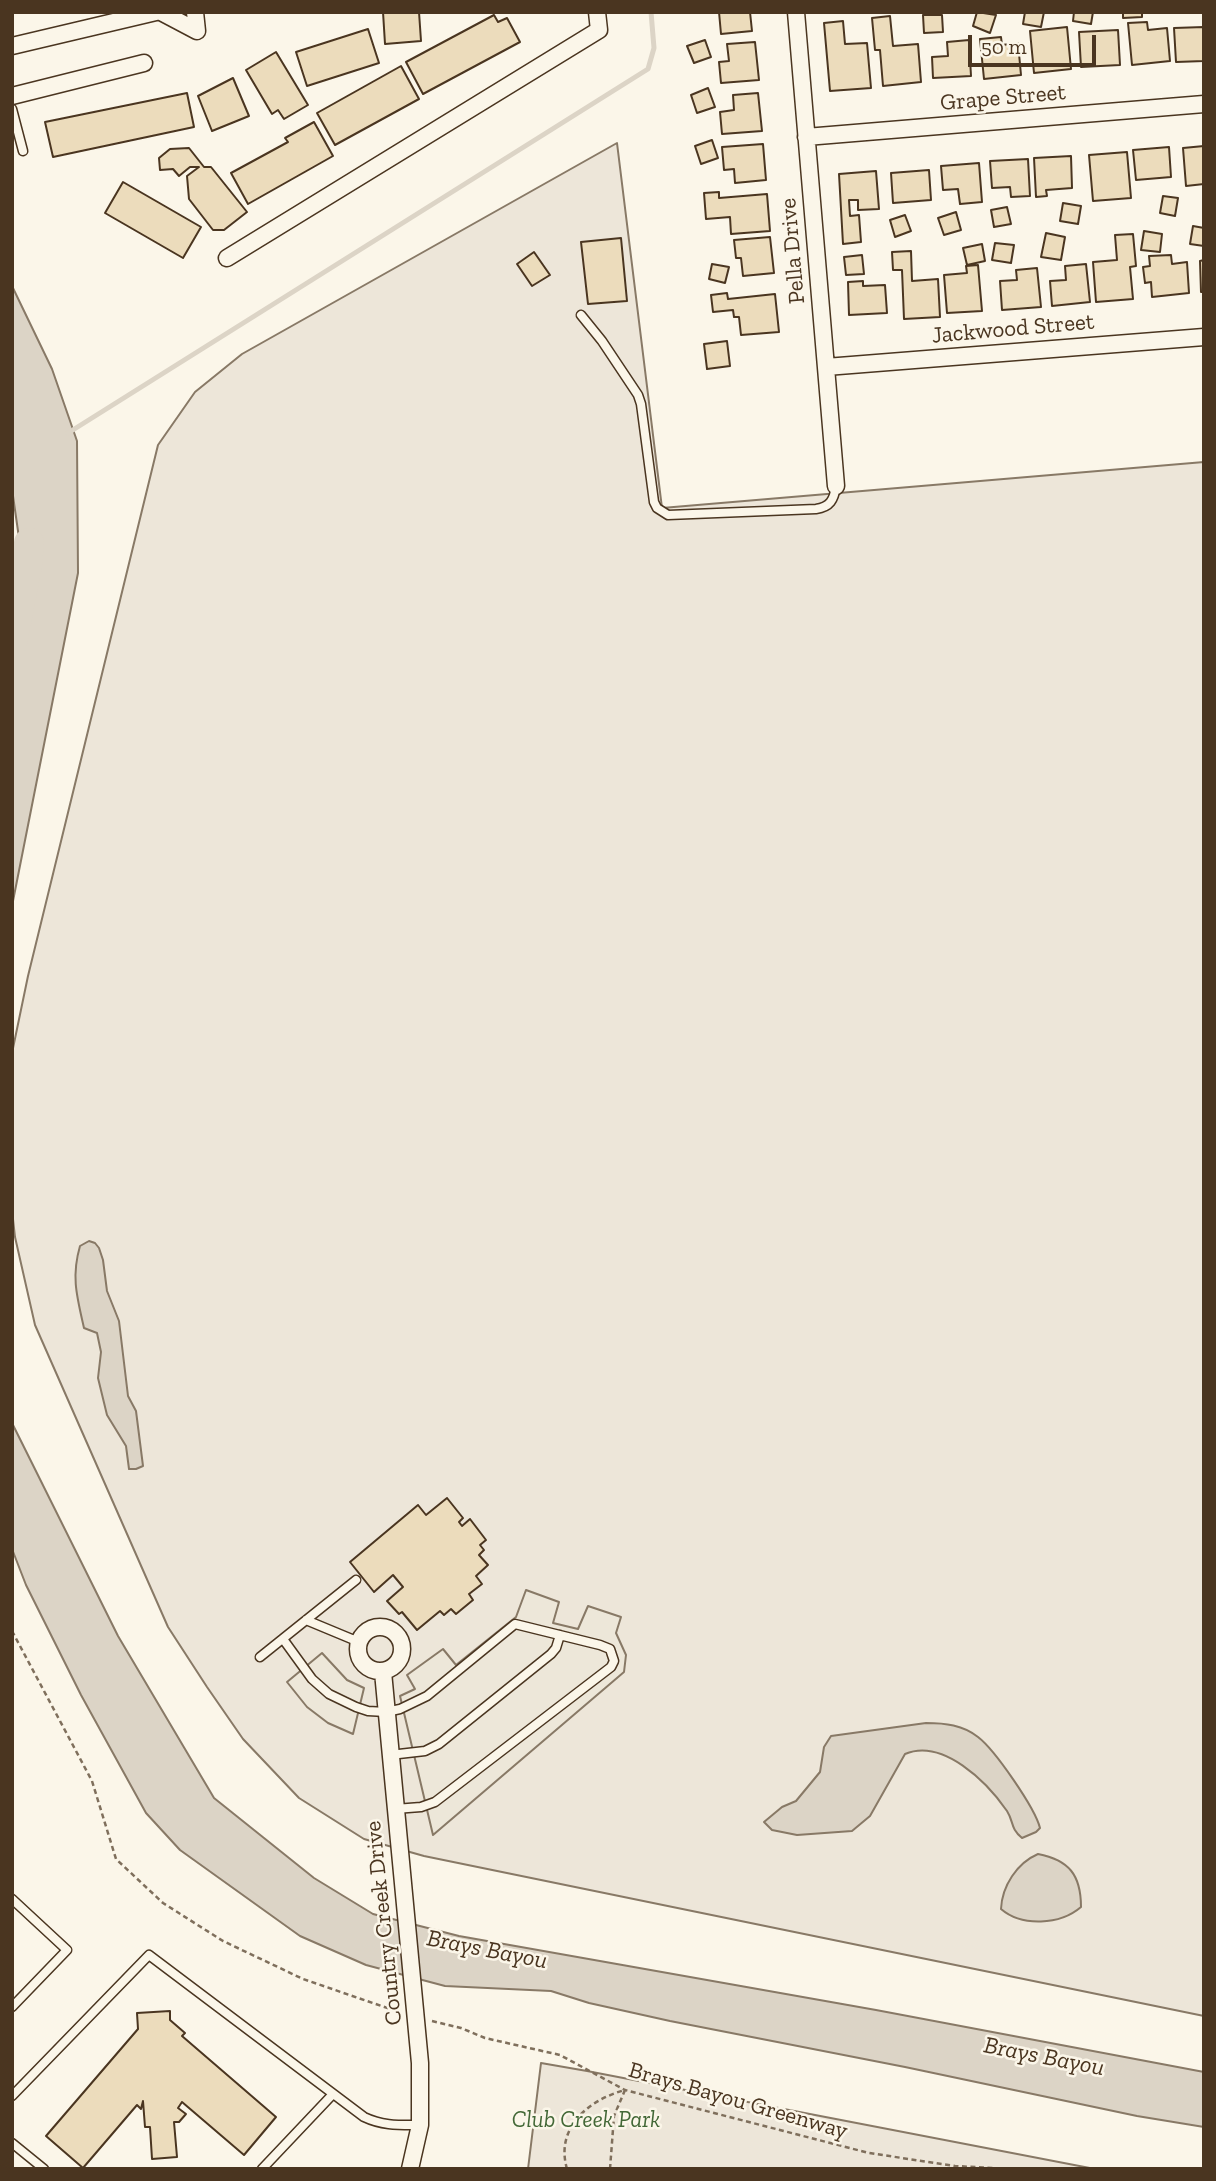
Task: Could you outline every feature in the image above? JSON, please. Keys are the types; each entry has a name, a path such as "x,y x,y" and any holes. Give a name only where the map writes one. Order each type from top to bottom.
{"street":[{"path":"12,46 156,12"},
{"path":"161,12 197,31 195,12"},
{"path":"227,258 599,30 597,12"},
{"name":"Pella Drive","path":"796,12 836,486"},
{"path":"12,96 144,63"},
{"name":"Grape Street","path":"806,137 1204,104"},
{"name":"Jackwood Street","path":"826,367 1204,337"},
{"path":"378,1627 386,1628 398,1637 401,1643 400,1658 390,1669 375,1672 363,1664 357,1652 359,1642 365,1632 378,1627"},
{"name":"Country Creek Drive","path":"383,1672 410,2007 420,2063 420,2125 410,2169"}],"lane":[{"path":"12,110 23,151"},
{"path":"581,315 628,377 638,395 653,502 662,513 668,515 826,508 831,503 836,486"},
{"path":"260,1657 356,1580"},
{"path":"306,1620 359,1642"},
{"path":"283,1639 312,1679 329,1694 368,1711 386,1712 400,1709 427,1696 515,1624 610,1650 614,1661 611,1667 435,1802 421,1807 395,1809"},
{"path":"390,1755 425,1751 439,1744 551,1654 560,1635"},
{"path":"12,1899 67,1950 12,2007"},
{"path":"12,2096 149,1955 364,2118 378,2124 420,2125"},
{"path":"262,2169 333,2094"},
{"path":"12,2143 44,2169"}],"path":[{"path":"12,1631 92,1781 116,1859 163,1903 223,1941 303,1979 410,2007"},
{"name":"Brays Bayou Greenway","path":"425,2019 461,2028 485,2038 560,2055 625,2090 869,2153 955,2166 1012,2169"},
{"path":"567,2169 563,2155 567,2131 582,2112 610,2094 625,2090"},
{"path":"610,2169 614,2116 625,2090"}],"green space":[{"path":"617,143 662,508 1204,462 1204,2016 424,1856 364,1839 299,1798 243,1739 168,1627 35,1325 15,1237 12,1210 12,1053 28,976 158,445 195,392 242,354"},
{"name":"Club Creek Park","path":"541,2063 587,2071 1095,2169 528,2169"}],"shaded area":[{"path":"526,1590 559,1602 553,1623 578,1629 588,1606 621,1617 616,1633 626,1655 624,1672 433,1835 400,1696 415,1689 407,1675 443,1649 456,1665 516,1617"},
{"path":"322,1653 347,1680 364,1688 353,1734 328,1723 307,1707 287,1682"}],"water":[{"path":"12,286 52,369 77,441 78,573 12,906 12,661 25,580 12,489"},
{"path":"89,1241 99,1248 107,1291 119,1321 128,1396 136,1411 143,1466 136,1469 129,1469 126,1446 107,1415 98,1378 101,1352 97,1333 84,1328 79,1306 75,1277 77,1257 80,1246"},
{"path":"12,1423 118,1636 214,1798 314,1878 373,1914 459,1936 1204,2072 1204,2127 1137,2116 670,2021 589,2003 551,1991 445,1986 366,1965 300,1936 180,1850 146,1813 81,1695 26,1585 12,1549"},
{"path":"926,1723 954,1725 978,1737 1014,1780 1040,1828 1022,1838 1014,1828 1007,1811 976,1776 949,1757 919,1751 905,1754 870,1816 852,1831 797,1835 772,1830 764,1822 782,1807 796,1801 820,1772 824,1747 831,1736"},
{"path":"1038,1854 1058,1860 1071,1871 1079,1886 1081,1907 1063,1917 1041,1922 1019,1919 1001,1909 1004,1892 1012,1876 1024,1863"}],"building":[{"path":"383,12 419,12 421,41 385,44"},
{"path":"719,12 750,12 752,31 721,34"},
{"path":"977,12 996,15 990,33 973,26"},
{"path":"1025,12 1044,12 1041,27 1023,24"},
{"path":"1074,12 1093,12 1091,24 1073,21"},
{"path":"1123,12 1142,12 1142,17 1123,18"},
{"path":"494,15 498,22 507,18 520,42 423,94 406,62"},
{"path":"923,15 942,15 943,32 924,33"},
{"path":"890,16 893,46 918,44 921,82 883,86 880,50 875,50 872,18"},
{"path":"843,21 845,44 867,43 871,88 830,91 824,23"},
{"path":"1147,22 1148,30 1167,28 1170,61 1132,65 1128,23"},
{"path":"1067,27 1071,69 1034,73 1030,31"},
{"path":"1204,27 1204,61 1176,62 1174,28"},
{"path":"368,29 379,63 307,86 296,52"},
{"path":"1118,30 1120,65 1081,67 1079,32"},
{"path":"1001,37 1002,45 1018,43 1021,75 984,79 980,39"},
{"path":"705,40 711,57 694,63 687,46"},
{"path":"969,40 971,76 933,78 932,57 948,56 947,42"},
{"path":"755,42 759,80 721,83 719,62 729,61 727,44"},
{"path":"276,52 308,105 284,119 278,110 272,114 246,70"},
{"path":"401,66 419,99 335,145 317,113"},
{"path":"233,78 249,116 212,131 198,96"},
{"path":"708,88 715,107 697,113 691,95"},
{"path":"187,93 194,127 53,157 45,122"},
{"path":"758,93 762,131 722,134 720,112 734,110 733,95"},
{"path":"314,122 333,156 248,204 231,173 288,142 285,138"},
{"path":"712,140 718,158 701,164 695,146"},
{"path":"763,144 766,180 735,183 734,169 724,170 722,147"},
{"path":"1204,146 1204,184 1186,186 1183,148"},
{"path":"1169,147 1171,177 1136,180 1133,150"},
{"path":"189,148 204,167 211,167 247,212 224,230 213,230 189,199 187,176 199,167 190,167 179,176 173,169 160,170 159,158 170,149"},
{"path":"1127,152 1131,198 1093,201 1089,155"},
{"path":"1071,156 1072,188 1046,190 1047,196 1036,197 1034,158"},
{"path":"1028,159 1030,196 1011,197 1010,187 992,188 990,161"},
{"path":"979,163 982,202 960,204 958,189 943,190 941,166"},
{"path":"929,170 931,200 893,203 891,173"},
{"path":"876,171 879,209 858,210 858,200 849,200 850,216 859,215 861,242 843,244 839,174"},
{"path":"123,182 201,227 183,258 105,213"},
{"path":"719,192 719,198 767,194 770,231 731,234 730,217 706,219 704,193"},
{"path":"1163,196 1178,198 1175,216 1160,213"},
{"path":"1063,203 1081,206 1078,224 1060,221"},
{"path":"1007,207 1011,224 994,227 991,210"},
{"path":"956,212 961,230 944,235 938,218"},
{"path":"905,215 911,231 895,237 890,220"},
{"path":"1193,226 1204,228 1204,246 1190,244"},
{"path":"1144,231 1162,234 1160,252 1141,250"},
{"path":"1046,233 1065,237 1061,260 1041,257"},
{"path":"1133,234 1136,266 1130,267 1133,299 1096,302 1093,262 1117,260 1115,235"},
{"path":"770,237 774,273 743,276 741,258 736,258 734,240"},
{"path":"621,238 627,301 588,304 581,242"},
{"path":"995,243 1014,245 1011,263 992,260"},
{"path":"982,244 985,261 967,265 963,248"},
{"path":"911,251 912,281 938,279 940,317 904,319 902,270 893,270 892,252"},
{"path":"534,252 550,275 532,286 517,264"},
{"path":"862,255 864,274 846,275 844,257"},
{"path":"1171,255 1172,264 1187,262 1189,293 1152,297 1151,282 1145,283 1143,267 1150,266 1149,256"},
{"path":"1204,260 1204,292 1201,292 1200,261"},
{"path":"712,264 729,267 725,283 709,279"},
{"path":"1086,264 1090,302 1052,306 1050,281 1066,280 1065,266"},
{"path":"978,265 982,311 947,313 944,275 967,273 966,266"},
{"path":"1037,268 1041,307 1002,310 1000,281 1017,280 1016,270"},
{"path":"863,281 863,286 885,285 887,313 849,315 848,282"},
{"path":"727,293 728,299 775,294 779,332 741,335 739,317 734,317 733,310 713,312 711,295"},
{"path":"727,341 730,366 707,369 704,344"},
{"path":"447,1498 463,1518 459,1522 462,1526 470,1519 486,1540 480,1545 484,1550 479,1555 488,1565 476,1576 482,1584 469,1594 473,1600 456,1614 451,1609 444,1615 440,1611 417,1630 402,1612 399,1614 387,1601 403,1587 393,1575 374,1592 350,1562 418,1505 426,1515"},
{"path":"170,2011 170,2020 185,2033 182,2036 276,2117 244,2155 182,2102 178,2108 186,2114 179,2122 174,2122 177,2157 152,2159 150,2127 145,2127 143,2101 141,2109 137,2105 83,2168 46,2136 138,2029 137,2013"}],"waterway":[{"path":"68,433 648,69 654,48 651,12"},
{"name":"Brays Bayou","path":"12,643 29,543"}]}
